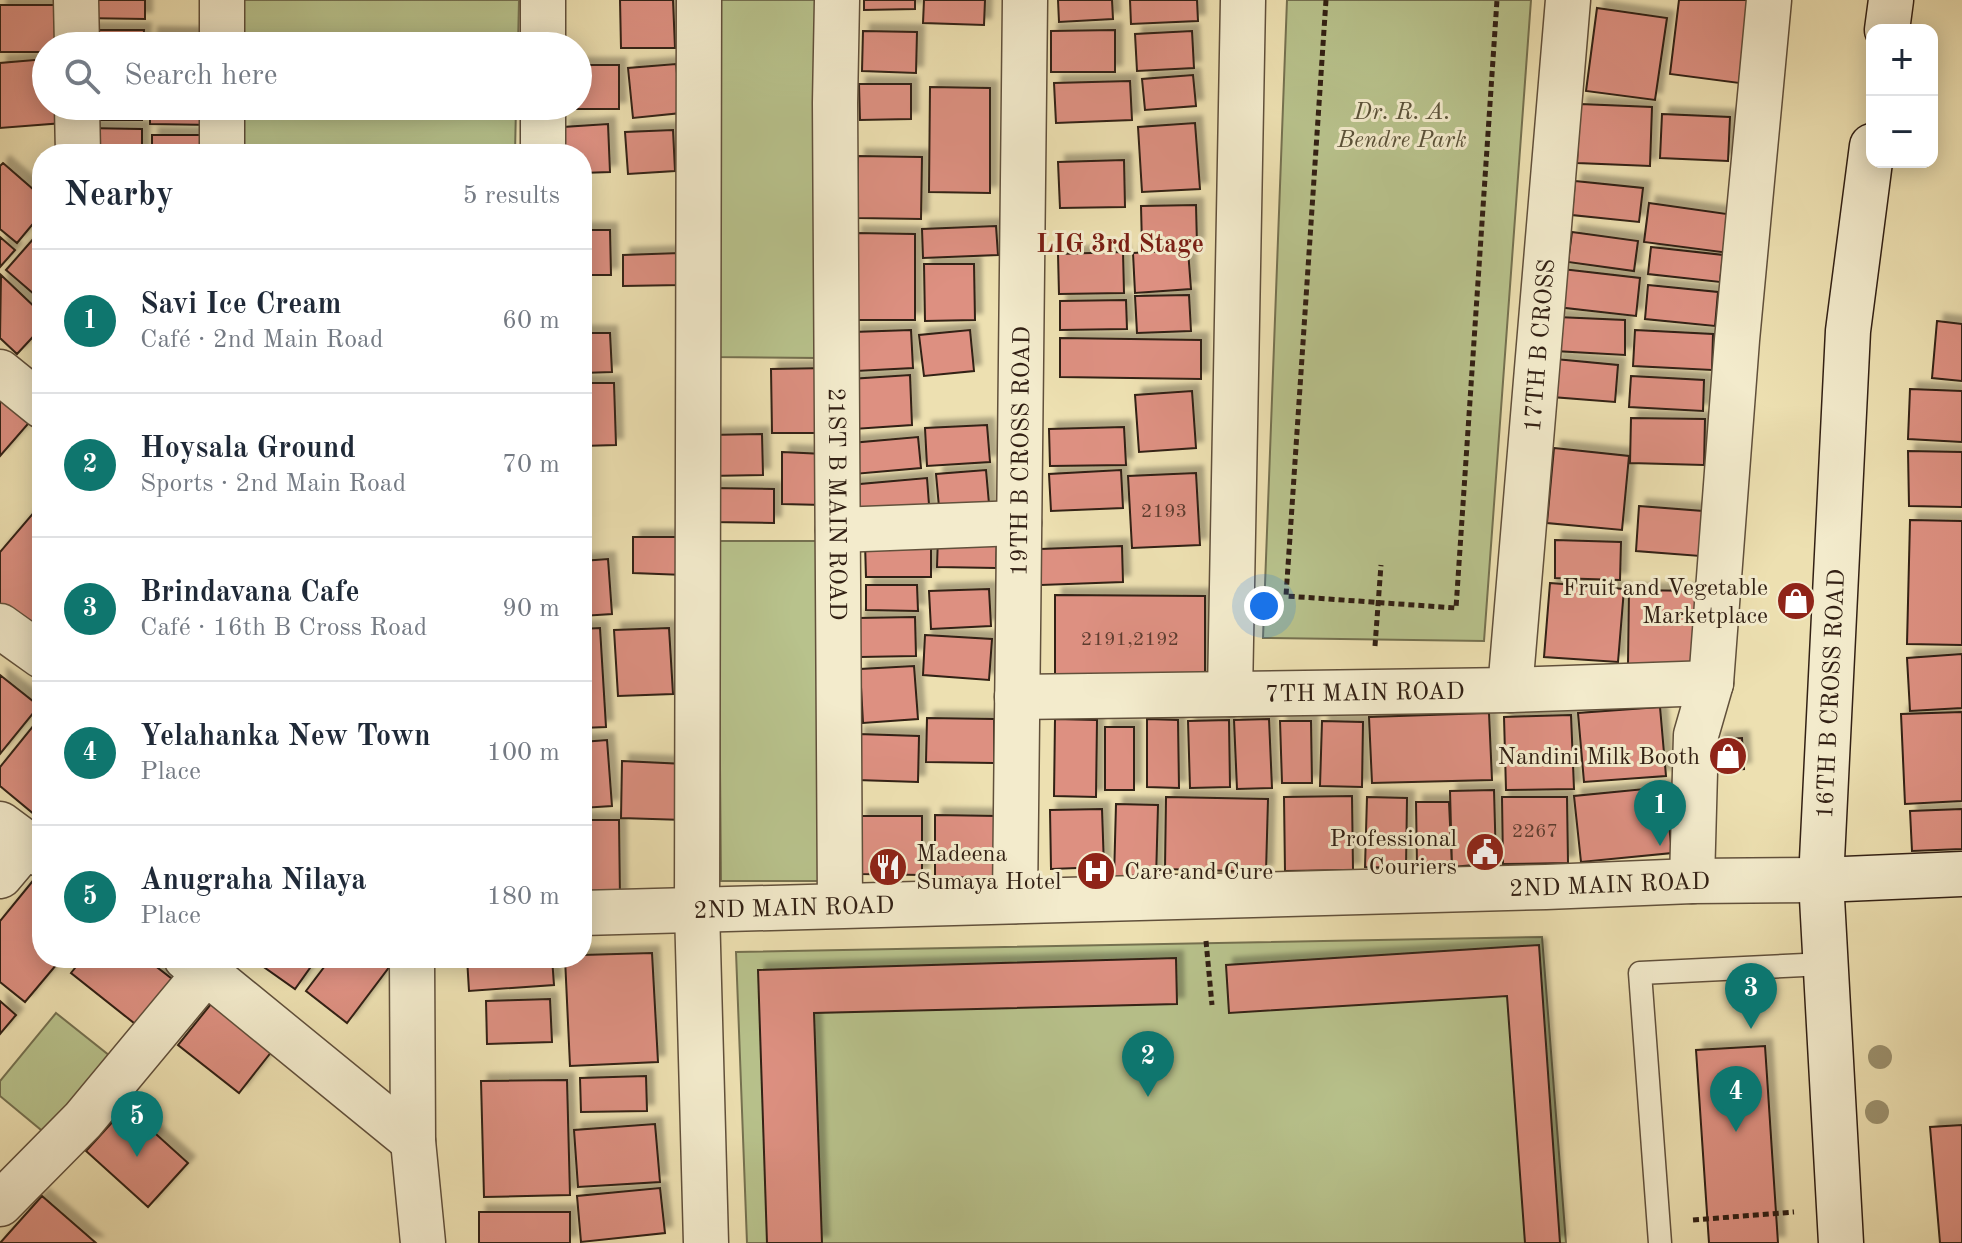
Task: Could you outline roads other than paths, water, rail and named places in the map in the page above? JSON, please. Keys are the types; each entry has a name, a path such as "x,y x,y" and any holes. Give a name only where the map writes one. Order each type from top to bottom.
{"street":[{"path":"76,0 77,32"},
{"path":"222,0 222,32"},
{"path":"543,0 543,32"},
{"path":"699,0 697,909 706,1243"},
{"name":"21ST B MAIN ROAD","path":"837,0 840,905"},
{"name":"19TH B CROSS ROAD","path":"1015,901 1025,0"},
{"path":"1230,694 1243,0"},
{"name":"17TH B CROSS","path":"1510,690 1568,0"},
{"path":"1692,881 1696,735 1711,683 1737,340 1769,0"},
{"path":"1888,24 1891,0"},
{"path":"77,120 78,144"},
{"path":"222,120 222,144"},
{"path":"543,120 543,144"},
{"name":"16TH B CROSS ROAD","path":"1840,1226 1821,880 1848,331 1869,168"},
{"path":"0,372 32,398"},
{"path":"838,530 1019,523"},
{"path":"0,626 32,649"},
{"name":"7TH MAIN ROAD","path":"1017,697 1510,690 1711,683"},
{"name":"2ND MAIN ROAD","path":"592,913 1962,874"},
{"path":"0,1204 83,1120 194,968"},
{"path":"200,968 413,1141"},
{"path":"412,968 413,1141 423,1243"}],"lane":[{"path":"1660,1233 1640,973 1825,964"}],"place":[{"name":"Fruit and Vegetable Marketplace","path":"1796,601"},
{"name":"Nandini Milk Booth","path":"1728,756"},
{"name":"Savi Ice Cream","path":"1660,846"},
{"name":"Professional Couriers","path":"1485,852"},
{"name":"Madeena Sumaya Hotel","path":"888,867"},
{"name":"Care and Cure","path":"1096,871"},
{"name":"Brindavana Cafe","path":"1751,1029"},
{"name":"Hoysala Ground","path":"1148,1097"},
{"name":"Yelahanka New Town","path":"1736,1132"},
{"name":"Anugraha Nilaya","path":"137,1157"}],"district":[{"name":"LIG 3rd Stage","path":"1120,243"}],"park label":[{"name":"Dr. R. A. Bendre Park","path":"1402,125"}]}
